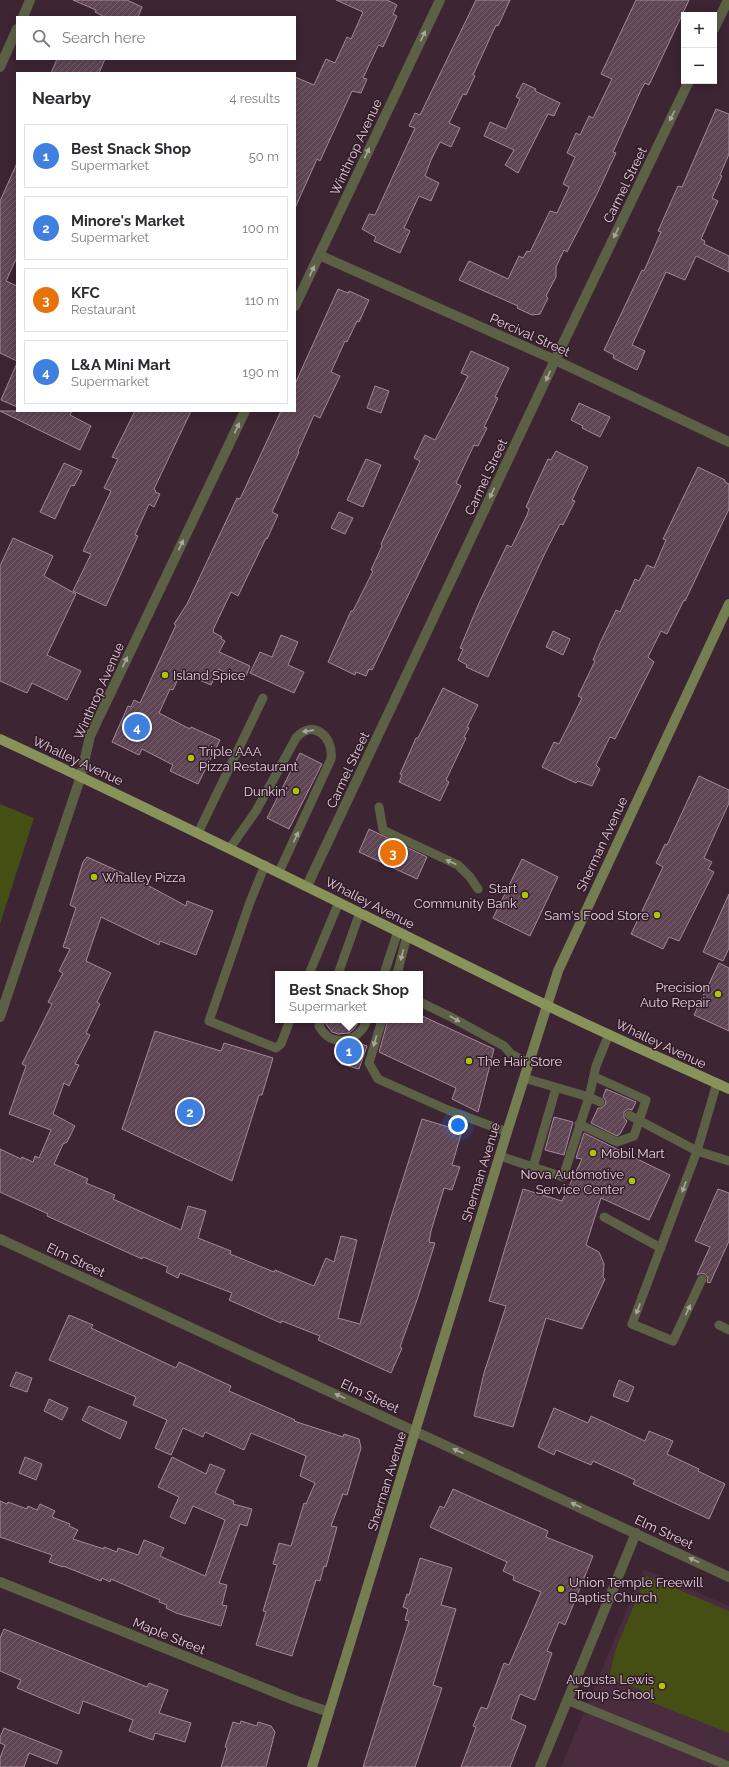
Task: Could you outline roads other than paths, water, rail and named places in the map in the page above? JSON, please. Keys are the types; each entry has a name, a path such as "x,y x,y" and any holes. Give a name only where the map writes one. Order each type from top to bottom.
{"main road":[{"name":"Sherman Avenue","path":"312,1767 528,1063 558,971 729,604"},
{"name":"Whalley Avenue","path":"0,739 81,776 265,865 546,1005 729,1089"}],"street":[{"path":"23,16 30,0"},
{"name":"Winthrop Avenue","path":"296,304 440,0"},
{"path":"717,23 728,0"},
{"path":"0,67 16,31"},
{"name":"Carmel Street","path":"307,886 555,360 688,84"},
{"name":"Percival Street","path":"319,255 555,360 729,442"},
{"name":"Winthrop Avenue","path":"0,1017 81,776 90,736 245,412"},
{"name":"Elm Street","path":"0,1239 729,1576"},
{"path":"540,1767 636,1533"},
{"name":"Maple Street","path":"0,1582 294,1700 329,1712"}],"lane":[{"path":"198,833 263,698"},
{"path":"230,848 256,812 296,738 301,732 310,730 320,731 330,742 332,751 331,759 279,872"},
{"path":"379,807 383,830 458,865 470,877 478,889"},
{"path":"265,865 247,910 209,1021 276,1048 281,1044 289,1023"},
{"path":"310,971 339,902"},
{"path":"342,970 360,912"},
{"path":"385,971 398,931"},
{"path":"398,971 408,936"},
{"path":"423,1003 504,1046 511,1054 528,1063"},
{"path":"320,1023 319,1026 322,1032 332,1040 340,1042 355,1036 364,1023"},
{"path":"381,1023 369,1063 378,1079 448,1110 507,1132"},
{"path":"500,1156 563,1177 589,1097 596,1066 609,1034"},
{"path":"579,1124 617,1142 634,1136 646,1100 594,1077"},
{"path":"524,1078 589,1097 600,1102"},
{"path":"702,1279 673,1341 632,1324 697,1151 717,1083"},
{"path":"533,1167 556,1088"},
{"path":"629,1115 697,1151 729,1161"},
{"path":"604,1217 661,1248"},
{"path":"719,1325 729,1330"},
{"path":"568,1700 729,1766"}],"place":[{"name":"Island Spice","path":"165,675"},
{"name":"L&A Mini Mart","path":"137,727"},
{"name":"Triple AAA Pizza Restaurant","path":"191,758"},
{"name":"Dunkin'","path":"296,791"},
{"name":"KFC","path":"393,853"},
{"name":"Whalley Pizza","path":"94,877"},
{"name":"Start Community Bank","path":"525,895"},
{"name":"Sam's Food Store","path":"657,915"},
{"name":"Precision Auto Repair","path":"718,994"},
{"name":"Best Snack Shop","path":"349,1051"},
{"name":"The Hair Store","path":"469,1061"},
{"name":"Minore's Market","path":"190,1112"},
{"name":"Mobil Mart","path":"593,1153"},
{"name":"Nova Automotive Service Center","path":"632,1181"},
{"name":"Union Temple Freewill Baptist Church","path":"561,1589"},
{"name":"Augusta Lewis Troup School","path":"662,1686"}]}
